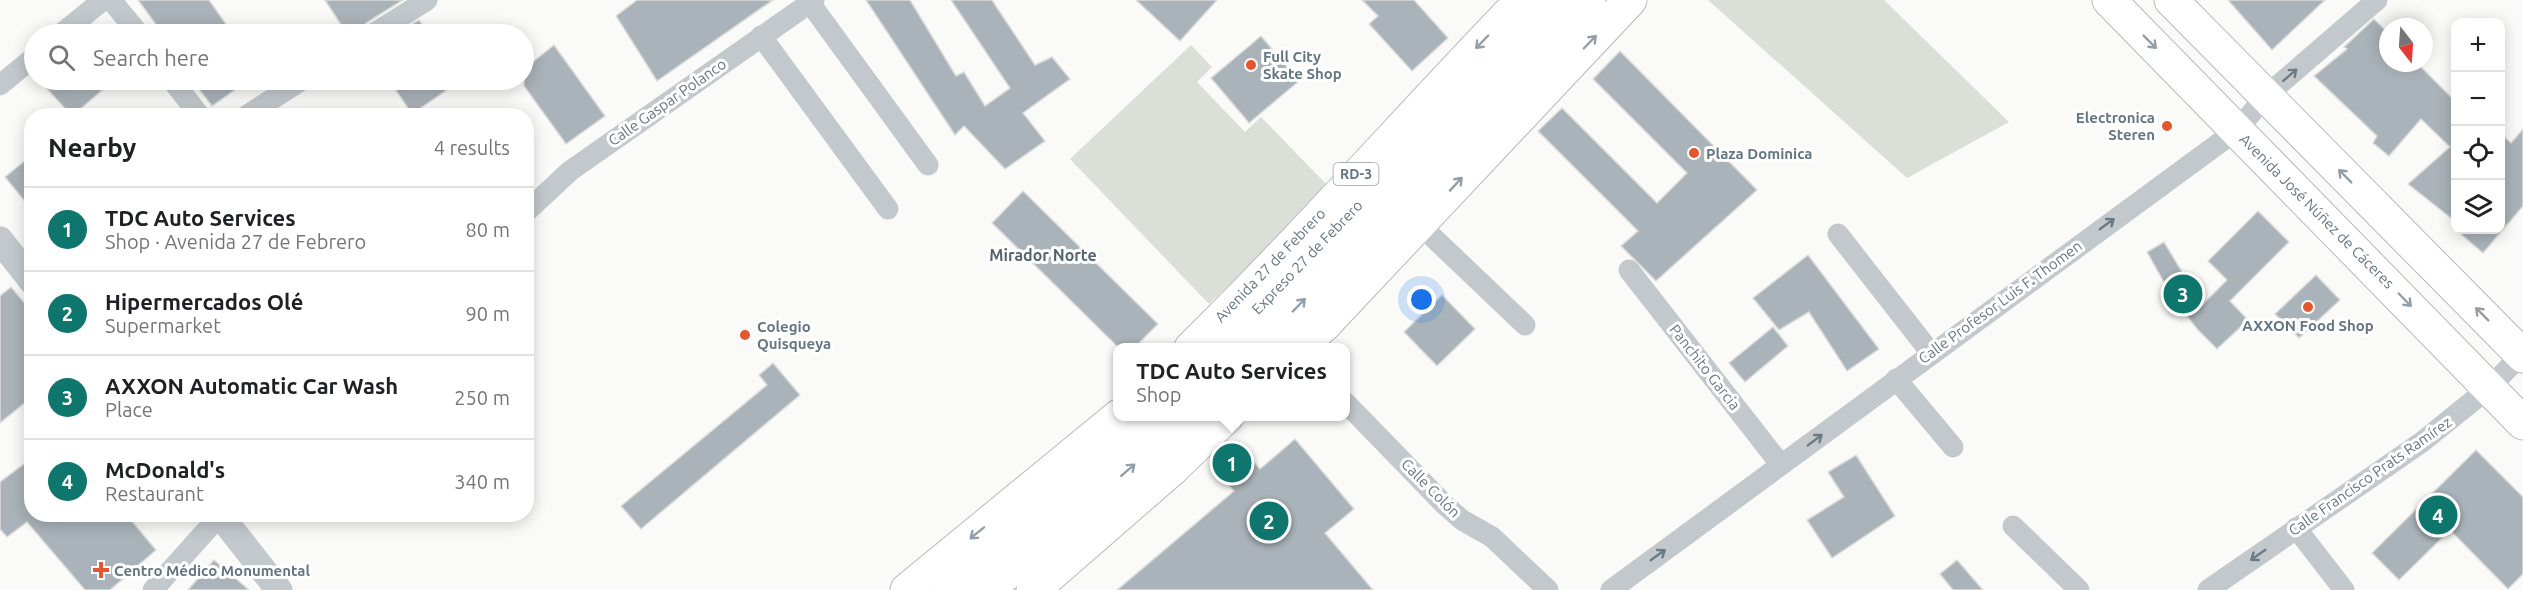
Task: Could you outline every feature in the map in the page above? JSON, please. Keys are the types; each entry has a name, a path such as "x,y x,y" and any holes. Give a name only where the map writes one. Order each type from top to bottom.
{"main road":[{"name":"Avenida 27 de Febrero","path":"1196,343 1252,287 1404,122 1522,0"},
{"name":"RD-3","path":"1456,122 1559,0"},
{"name":"RD-3","path":"1456,122 1589,0"},
{"path":"1304,343 1325,324 1630,0"},
{"name":"Avenida José Núñez de Cáceres","path":"2109,0 2523,423"},
{"path":"2171,0 2522,354"},
{"path":"1252,287 1456,122"},
{"path":"1325,324 1456,122"},
{"name":"Expreso 27 de Febrero","path":"1223,343 1456,122"},
{"name":"Expreso 27 de Febrero","path":"1262,343 1456,122"},
{"path":"990,577 1114,421"},
{"path":"907,590 1114,421"},
{"path":"990,577 1144,421"},
{"path":"990,577 1185,421"},
{"path":"1033,590 1172,469 1223,421"},
{"path":"950,590 990,577 1172,469"}],"street":[{"path":"73,24 103,0"},
{"path":"111,0 131,24"},
{"path":"389,24 427,0"},
{"name":"Calle Profesor Luis F. Thomen","path":"1611,590 2237,130 2266,96 2377,0"},
{"path":"812,1 928,165"},
{"name":"Calle Gaspar Polanco","path":"534,205 570,171 812,1"},
{"path":"761,36 888,208"},
{"path":"0,85 24,65"},
{"path":"179,90 194,108"},
{"path":"258,108 286,90"},
{"path":"1419,224 1525,325"},
{"path":"1838,234 1931,353"},
{"path":"0,240 24,271"},
{"name":"Panchito Garcia","path":"1629,270 1781,465"},
{"name":"Calle Francisco Prats Ramírez","path":"2208,590 2422,442 2490,387 2522,354"},
{"path":"1896,379 1953,447"},
{"name":"Calle Colón","path":"1350,407 1462,520 1492,537 1548,590"},
{"path":"153,590 214,522"},
{"path":"226,522 279,590"},
{"path":"2013,526 2079,590"},
{"path":"2296,528 2344,590"}],"shaded area":[{"path":"1708,0 1884,0 2009,122 1907,178"},
{"path":"1191,45 1212,67 1197,82 1245,132 1261,117 1330,188 1209,304 1070,159"}],"building":[{"path":"138,0 209,0 226,24 156,24"},
{"path":"325,0 403,0 365,24 341,24"},
{"path":"637,0 773,0 657,81 616,16"},
{"path":"866,0 910,0 956,76 964,72 985,106 1010,88 951,0 992,0 1035,65 1052,57 1070,79 1023,113 1045,141 1005,169 964,126 955,135"},
{"path":"1136,0 1217,0 1180,41"},
{"path":"1362,0 1414,0 1448,38 1412,71 1369,24 1378,16"},
{"path":"2228,0 2325,0 2272,50"},
{"path":"2374,19 2379,24 2379,72 2426,72 2451,97 2451,218 2408,184 2450,147 2421,119 2389,156 2373,143 2377,136 2314,76 2347,49 2344,47"},
{"path":"1261,36 1299,81 1249,123 1211,78"},
{"path":"554,45 605,116 566,144 527,90 534,90 534,61"},
{"name":"Plaza Dominica","path":"1620,51 1757,190 1656,281 1621,246 1638,231 1538,131 1562,108 1657,203 1687,173 1593,79"},
{"path":"48,90 102,90 81,108 65,108"},
{"path":"200,90 235,90 212,106"},
{"path":"396,90 447,90 421,108 408,108"},
{"path":"2523,129 2523,206 2505,227 2505,138 2511,143"},
{"path":"24,162 24,200 5,177"},
{"path":"1023,191 1158,324 1139,343 1114,343 992,223"},
{"path":"2258,211 2289,242 2230,301 2248,320 2217,349 2174,300 2147,252 2164,242 2202,305 2227,280 2208,261"},
{"path":"2461,234 2499,234 2483,253"},
{"path":"1808,255 1879,349 1847,371 1809,312 1779,330 1753,298"},
{"name":"AXXON Food Shop","path":"2316,275 2340,300 2299,338 2275,314"},
{"path":"11,287 24,302 24,404 0,423 0,296"},
{"path":"1442,295 1475,329 1437,366 1404,332"},
{"path":"1773,327 1788,346 1745,382 1729,363"},
{"path":"773,363 800,395 641,529 621,506 767,385 759,375"},
{"path":"1295,439 1354,509 1325,533 1373,590 1117,590 1234,491 1212,466 1238,444 1260,469"},
{"path":"2476,450 2523,497 2523,574 2508,589 2450,530 2399,580 2372,553"},
{"path":"1856,455 1895,516 1832,558 1807,520 1844,497 1828,472"},
{"name":"Centro Médico Monumental","path":"24,464 24,522 27,522 7,537 0,529 0,482"},
{"name":"Centro Médico Monumental","path":"27,522 133,522 156,550 110,590 85,590"},
{"path":"214,560 249,590 188,590"},
{"path":"1957,560 1983,590 1953,590 1940,574"}],"place":[{"name":"Full City Skate Shop","path":"1251,65"},
{"name":"Electronica Steren","path":"2167,126"},
{"name":"Plaza Dominica","path":"1694,153"},
{"name":"AXXON Automatic Car Wash","path":"2183,294"},
{"name":"AXXON Food Shop","path":"2308,307"},
{"name":"Colegio Quisqueya","path":"745,335"},
{"name":"TDC Auto Services","path":"1232,463"},
{"name":"McDonald's","path":"2438,515"},
{"name":"Hipermercados Olé","path":"1269,521"},
{"name":"Centro Médico Monumental","path":"101,570"}],"district":[{"name":"Mirador Norte","path":"1043,255"}]}
